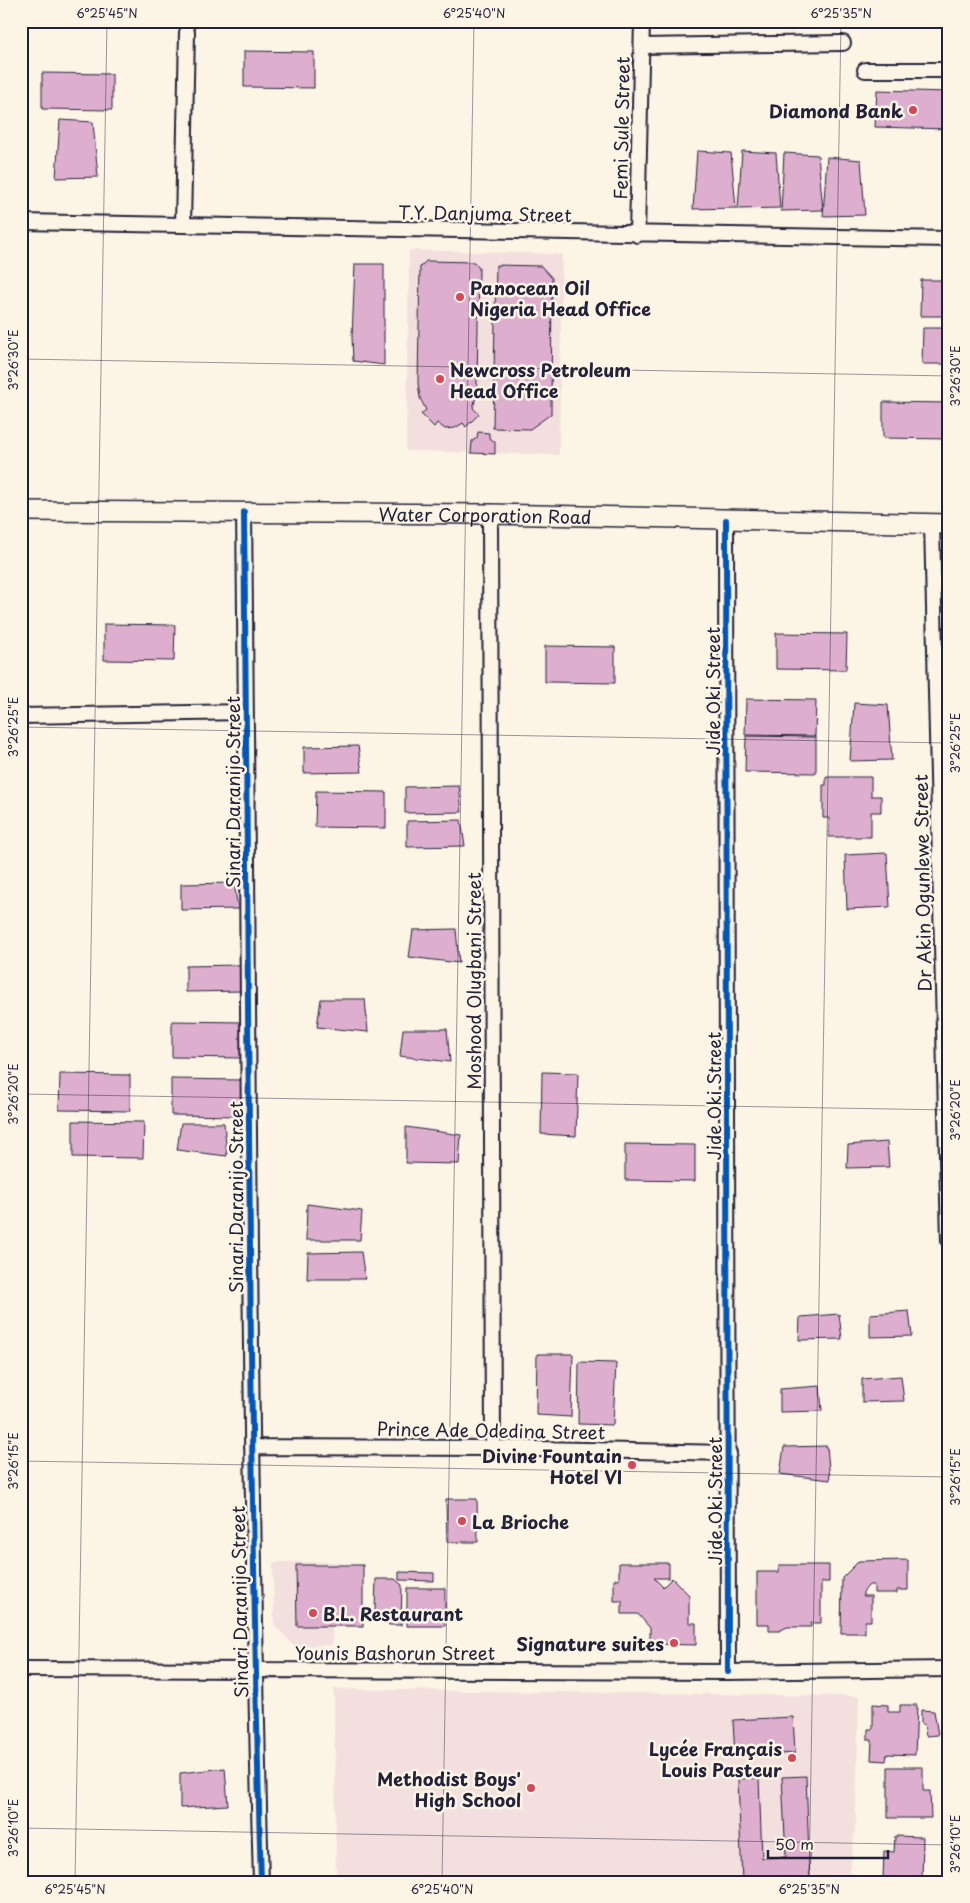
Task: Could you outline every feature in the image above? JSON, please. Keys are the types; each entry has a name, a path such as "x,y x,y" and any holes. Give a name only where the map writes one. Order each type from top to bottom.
{"street":[{"name":"Femi Sule Street","path":"638,235 642,21"},
{"path":"183,225 187,32"},
{"path":"642,46 843,44"},
{"path":"865,70 949,70"},
{"name":"T.Y. Danjuma Street","path":"21,222 638,235 949,239"},
{"name":"Water Corporation Road","path":"21,511 490,514 941,524"},
{"name":"Sinari Daranijo Street","path":"244,512 252,1447 255,1670 261,1882"},
{"name":"Moshood Olugbani Street","path":"490,514 493,1448"},
{"name":"Jide Oki Street","path":"726,520 728,1672"},
{"name":"Dr Akin Ogunlewe Street","path":"941,524 949,1241"},
{"path":"21,716 246,712"},
{"name":"Prince Ade Odedina Street","path":"252,1447 493,1448 729,1453"},
{"name":"Younis Bashorun Street","path":"21,1669 728,1672 949,1669"}],"shaded area":[{"path":"409,250 562,254 559,455 406,451"},
{"path":"273,1562 339,1562 339,1626 332,1626 332,1645 294,1646 274,1625"},
{"name":"Methodist Boys' High School","path":"334,1689 859,1696 856,1820 849,1882 336,1882"}],"building":[{"path":"244,51 314,52 314,88 244,87"},
{"path":"42,73 112,74 112,110 42,109"},
{"name":"Diamond Bank","path":"877,90 949,92 949,129 875,127"},
{"path":"60,120 93,122 98,177 56,178"},
{"path":"697,151 731,153 736,208 693,209"},
{"path":"742,151 776,153 780,208 738,209"},
{"path":"784,153 818,155 823,210 781,211"},
{"path":"827,157 861,160 865,215 823,216"},
{"path":"426,261 474,262 479,268 477,384 473,408 479,414 466,427 463,423 455,428 445,429 437,423 434,427 421,414 426,410 420,398 418,383 420,267"},
{"path":"355,264 384,264 384,365 353,361"},
{"path":"496,265 541,266 552,278 551,414 530,429 493,428"},
{"path":"921,280 949,280 949,316 920,316"},
{"path":"923,328 949,328 949,364 922,364"},
{"path":"883,402 949,403 949,439 883,438"},
{"path":"478,432 489,433 489,438 495,442 495,454 471,453 472,441 477,438"},
{"path":"104,624 175,625 174,661 104,660"},
{"path":"776,633 847,634 846,670 776,669"},
{"path":"545,646 615,647 615,683 545,682"},
{"path":"746,699 816,700 815,736 745,735"},
{"path":"854,703 888,705 892,760 850,761"},
{"path":"746,736 816,737 816,773 745,772"},
{"path":"358,746 362,772 304,773 304,747"},
{"path":"826,777 871,777 871,796 881,796 881,812 871,812 871,837 829,837 829,818 823,818 823,785 826,785"},
{"path":"459,786 462,812 405,813 405,787"},
{"path":"316,791 386,792 386,828 315,827"},
{"path":"461,820 465,846 407,847 407,821"},
{"path":"887,853 890,907 847,909 845,855"},
{"path":"234,883 238,909 181,910 181,884"},
{"path":"456,929 459,963 409,957 413,930"},
{"path":"240,965 244,991 186,992 186,966"},
{"path":"321,999 365,999 368,1032 317,1027"},
{"path":"172,1021 242,1022 242,1058 172,1057"},
{"path":"403,1029 447,1029 450,1062 400,1056"},
{"path":"542,1072 578,1073 576,1136 541,1134"},
{"path":"60,1074 130,1075 130,1111 59,1110"},
{"path":"171,1079 241,1080 241,1116 171,1115"},
{"path":"73,1121 144,1122 143,1158 73,1157"},
{"path":"181,1123 224,1123 227,1156 177,1150"},
{"path":"406,1127 461,1135 459,1164 406,1163"},
{"path":"887,1142 889,1167 847,1168 848,1145"},
{"path":"625,1144 695,1145 695,1181 625,1180"},
{"path":"307,1204 362,1211 360,1240 306,1240"},
{"path":"361,1252 365,1279 307,1279 308,1253"},
{"path":"909,1311 912,1336 870,1337 870,1314"},
{"path":"839,1314 842,1339 799,1340 800,1317"},
{"path":"537,1354 573,1354 571,1417 536,1415"},
{"path":"579,1362 616,1363 613,1425 578,1424"},
{"path":"901,1376 904,1401 862,1402 862,1379"},
{"path":"820,1386 822,1411 780,1412 780,1389"},
{"path":"827,1446 830,1480 780,1474 784,1447"},
{"name":"La Brioche","path":"446,1499 477,1499 478,1542 447,1542"},
{"path":"908,1560 908,1590 897,1590 897,1593 874,1593 874,1585 869,1585 863,1592 863,1596 871,1596 871,1621 865,1621 865,1633 841,1633 842,1578 859,1561"},
{"path":"619,1563 669,1563 669,1578 654,1578 663,1587 672,1578 689,1595 689,1623 696,1623 696,1645 650,1644 650,1628 638,1614 622,1614 622,1601 614,1601 614,1579 619,1579"},
{"path":"296,1565 363,1565 363,1626 297,1626"},
{"path":"779,1565 829,1565 829,1582 821,1582 821,1623 811,1623 811,1627 787,1627 779,1631 769,1631 769,1624 757,1624 757,1572 779,1572"},
{"path":"399,1572 434,1573 434,1581 399,1580"},
{"path":"376,1579 395,1579 402,1585 401,1625 389,1625 375,1611"},
{"path":"407,1588 445,1588 445,1626 407,1626"},
{"path":"873,1704 888,1705 888,1712 900,1712 900,1705 917,1705 915,1755 887,1754 886,1761 871,1760 872,1740 868,1740 868,1729 873,1729"},
{"path":"921,1710 934,1711 938,1735 926,1736 924,1724 921,1724"},
{"path":"793,1717 795,1753 735,1757 733,1720"},
{"path":"888,1767 923,1767 923,1791 930,1791 931,1818 888,1818"},
{"path":"225,1768 228,1805 180,1808 180,1773"},
{"path":"806,1776 810,1882 742,1882 738,1779 759,1778 762,1858 786,1857 782,1777"},
{"path":"895,1836 923,1837 922,1881 883,1879 884,1851 894,1852"}],"cycle path":[{"path":"244,512 251,1368 261,1882"},
{"path":"726,520 728,1672"}],"place":[{"name":"Diamond Bank","path":"913,110"},
{"name":"Panocean Oil Nigeria Head Office","path":"460,297"},
{"name":"Newcross Petroleum Head Office","path":"440,379"},
{"name":"Divine Fountain Hotel VI","path":"632,1465"},
{"name":"La Brioche","path":"462,1521"},
{"name":"B.L. Restaurant","path":"313,1613"},
{"name":"Signature suites","path":"674,1643"},
{"name":"Lycée Français Louis Pasteur","path":"792,1758"},
{"name":"Methodist Boys' High School","path":"531,1788"}]}
